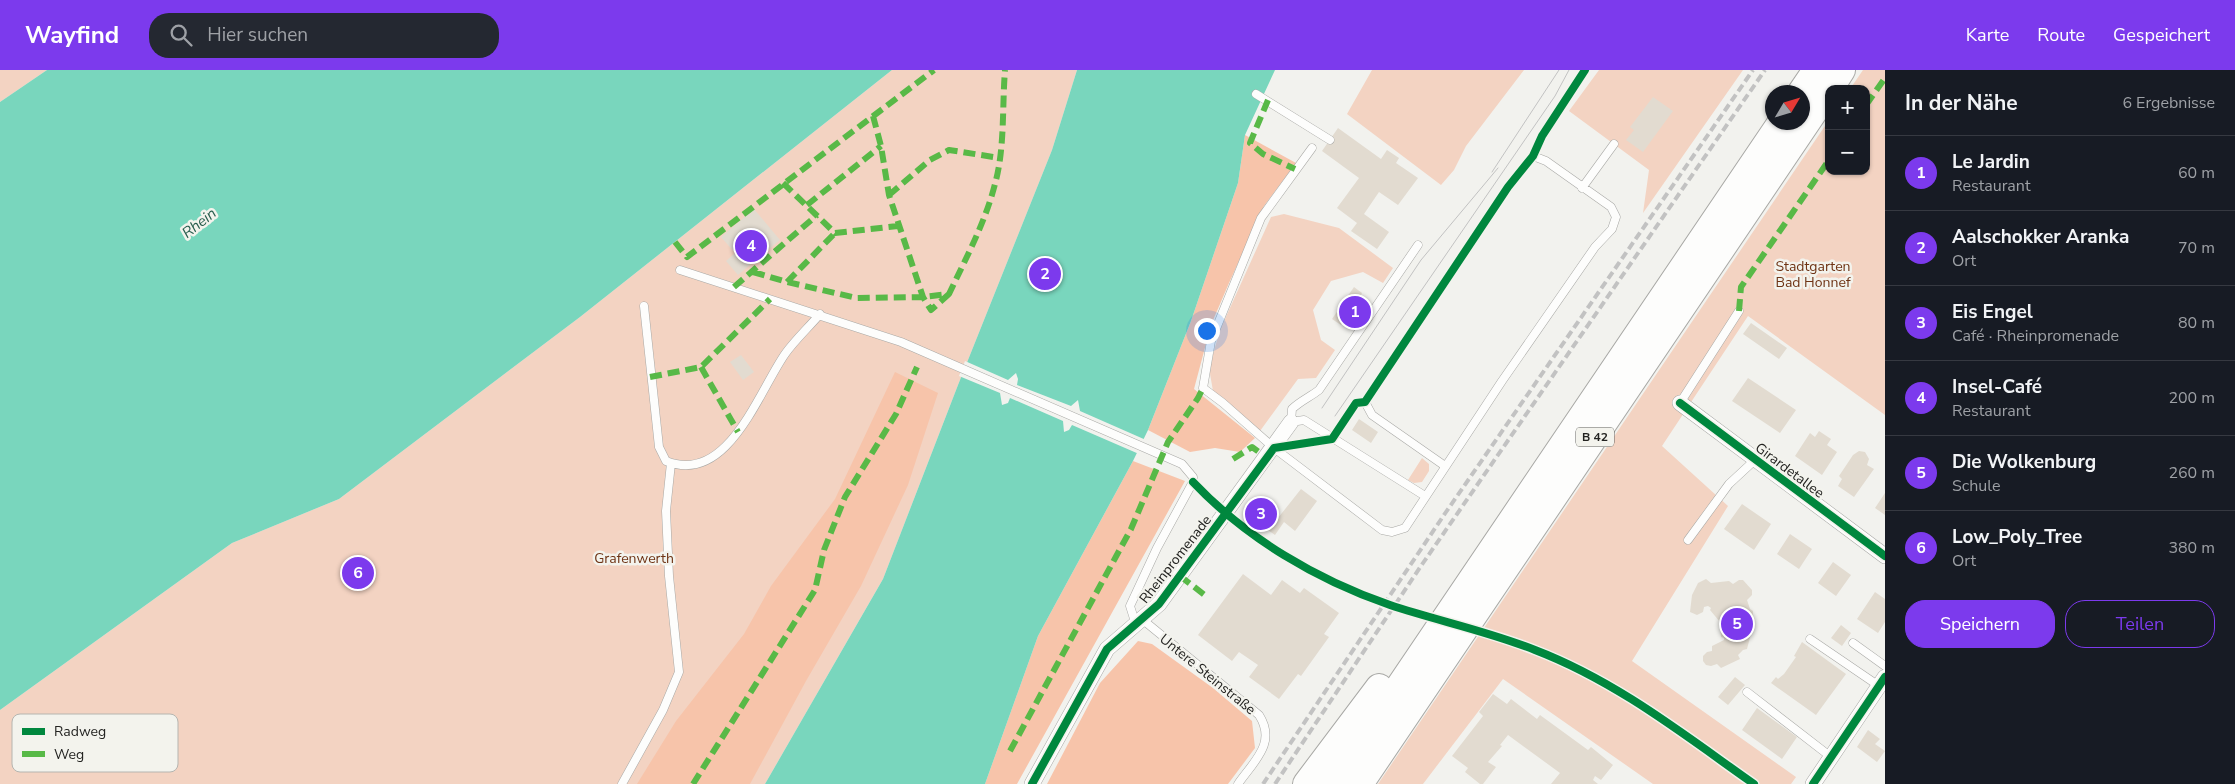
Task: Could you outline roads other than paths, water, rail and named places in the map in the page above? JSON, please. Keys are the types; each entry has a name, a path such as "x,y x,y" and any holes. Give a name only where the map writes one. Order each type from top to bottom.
{"highway":[{"path":"1806,85 1816,70"},
{"name":"B 42","path":"1832,85 1842,70"},
{"name":"B 42","path":"1360,784 1825,95"},
{"name":"B 42","path":"1333,784 1776,130"},
{"path":"1306,784 1444,604 1470,581"}],"street":[{"name":"Girardetallee","path":"1680,403 1885,556"},
{"name":"Rheinpromenade","path":"1032,784 1107,649 1159,604 1292,422"},
{"path":"1813,784 1882,682"}],"lane":[{"path":"1256,94 1330,140"},
{"path":"1582,188 1614,144"},
{"path":"1445,466 1372,416 1365,402 1508,186 1533,156 1538,146"},
{"path":"1312,148 1262,218 1211,341 1202,388 1223,403 1274,448 1382,530 1392,532 1405,528 1445,466 1595,247 1612,229 1616,217 1611,207 1546,161 1533,156"},
{"name":"Rheinpromenade","path":"1292,422 1292,409 1302,399 1312,396 1319,390 1418,245"},
{"path":"680,270 820,314 901,342 1182,464 1193,477 1193,482 1157,548 1130,606 1140,622"},
{"path":"644,306 659,447 666,461 694,466 709,460 728,445 786,353 820,314"},
{"path":"1680,403 1739,311"},
{"path":"1292,422 1304,420 1425,496"},
{"path":"1688,540 1729,484 1756,459"},
{"path":"622,784 663,710 679,672 669,576 666,511 671,463"},
{"name":"Untere Steinstraße","path":"1140,622 1259,715 1265,724 1267,738 1264,749 1238,784"},
{"path":"1810,639 1882,682"},
{"path":"1853,643 1885,666"},
{"path":"1747,692 1831,757"}],"water":[{"name":"Rhein","path":"47,70 892,70 580,317 339,499 232,543 0,710 0,102"},
{"path":"1077,70 1275,70 1245,135 1238,183 1191,321 1148,430 1038,636 985,784 765,784 883,579 1052,150"}],"tram line":[{"path":"1492,172 1559,70"},
{"path":"1335,416 1555,96 1569,70"},
{"path":"1322,408 1421,260 1498,168"}],"railway":[{"path":"1263,784 1446,512 1753,70"},
{"path":"1275,784 1423,563 1765,70"}],"place":[{"name":"Insel-Café","path":"751,246"},
{"name":"Aalschokker Aranka","path":"1045,274"},
{"name":"Le Jardin","path":"1355,312"},
{"name":"Eis Engel","path":"1261,514"},
{"name":"Low_Poly_Tree","path":"358,573"},
{"name":"Die Wolkenburg","path":"1737,624"}],"park label":[{"name":"Stadtgarten Bad Honnef","path":"1813,274"},
{"name":"Grafenwerth","path":"634,558"}]}
